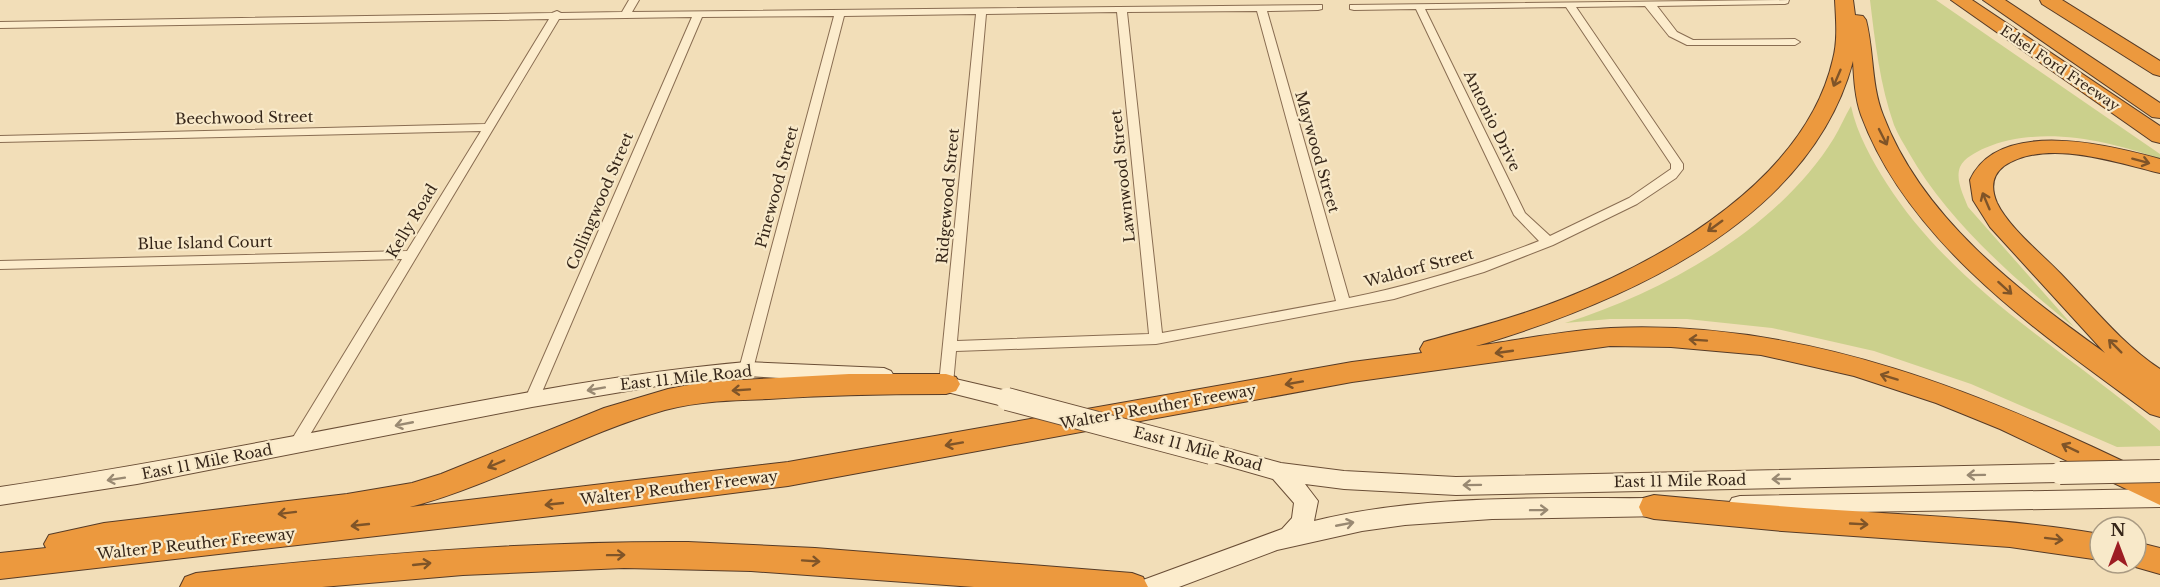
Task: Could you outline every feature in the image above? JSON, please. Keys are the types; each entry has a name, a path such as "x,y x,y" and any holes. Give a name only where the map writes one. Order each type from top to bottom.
{"highway":[{"path":"1352,372 1488,333 1572,305 1623,283 1670,257 1742,207 1773,180 1807,136 1825,107 1842,67 1846,24 1844,0"},
{"path":"1849,0 1858,25 1866,90 1872,113 1909,184 1942,226 2002,285 2049,325 2160,407"},
{"name":"Edsel Ford Freeway","path":"1960,0 2160,136"},
{"name":"Edsel Ford Freeway","path":"1992,0 2160,112"},
{"path":"2049,0 2160,70"},
{"path":"2057,0 2160,61"},
{"path":"2160,166 2086,149 2039,148 2007,155 1996,161 1983,175 1981,184 1984,200 1990,212 2013,239 2132,362 2160,383"},
{"path":"1352,372 1610,338 1671,338 1761,346 1857,367 1946,396 2067,446 2160,495"},
{"name":"Walter P Reuther Freeway","path":"0,566 577,501 788,474 1352,372"},
{"path":"0,555 104,536 347,506 412,495 450,483 615,415 668,399 704,392 849,384 946,384"},
{"path":"1654,507 1789,520 1975,531 2059,539 2088,545"},
{"path":"196,587 441,562 626,555 760,558 1132,587"}],"main road":[{"name":"East 11 Mile Road","path":"0,496 137,475 532,399 663,377 746,369 841,373 946,384 1281,472 1344,480 1456,486 2160,471"},
{"path":"1281,472 1306,501 1306,516 1300,527 1288,538"},
{"name":"East 11 Mile Road","path":"1152,587 1226,558 1288,538 1358,522 1437,512 2109,498 2160,495"}],"street":[{"path":"626,15 634,0"},
{"path":"784,14 788,0"},
{"path":"941,12 943,0"},
{"path":"1354,7 1491,3 1785,1"},
{"path":"1646,2 1655,9 1673,34 1691,43 1795,42"},
{"name":"Waldorf Street","path":"951,345 1156,339 1344,304 1479,270 1548,242 1633,201 1667,179 1677,169 1677,164 1569,4"},
{"path":"0,25 557,14 981,12 1098,5 1122,10 1318,7"},
{"name":"Antonio Drive","path":"1419,6 1520,215 1548,242"},
{"name":"Maywood Street","path":"1261,8 1344,304"},
{"name":"Lawnwood Street","path":"1122,10 1156,339"},
{"name":"Ridgewood Street","path":"946,384 981,12"},
{"name":"Pinewood Street","path":"746,369 840,13"},
{"name":"Kelly Road","path":"297,444 557,14"},
{"name":"Collingwood Street","path":"532,399 698,15"},
{"name":"Beechwood Street","path":"0,139 489,127"},
{"name":"Blue Island Court","path":"0,265 411,255"}],"green space":[{"path":"1870,0 1936,0 2160,154 2160,159 2096,141 2050,136 2028,137 1985,148 1967,158 1960,167 1959,182 1968,207 2074,327 2005,269 1962,225 1942,202 1909,153 1894,125 1885,94"},
{"path":"1851,106 1861,137 1871,156 1887,184 1914,222 1979,288 2160,431 2160,446 2117,447 1971,384 1874,351 1772,328 1687,319 1610,319 1565,323 1641,294 1679,275 1716,253 1750,228 1782,201 1810,171 1834,138"}]}
